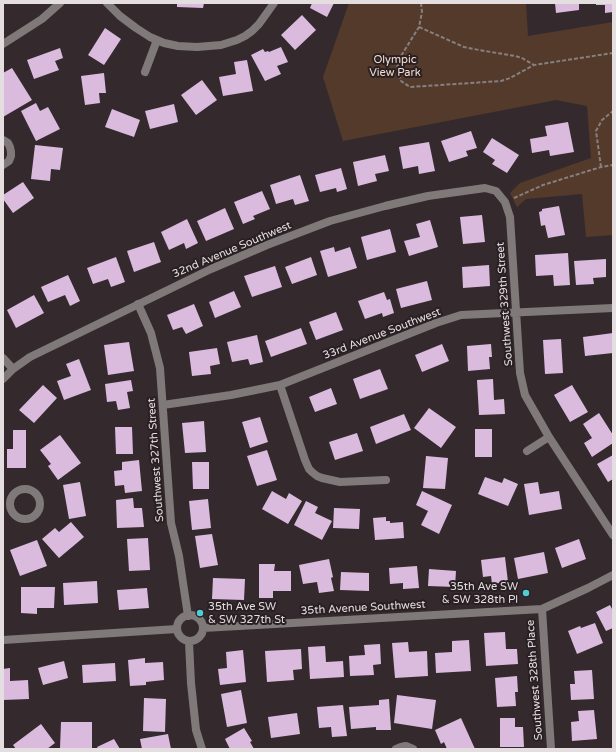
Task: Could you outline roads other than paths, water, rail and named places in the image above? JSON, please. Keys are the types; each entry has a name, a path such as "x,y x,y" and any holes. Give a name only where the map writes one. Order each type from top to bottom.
{"street":[{"path":"3,44 42,19 60,3"},
{"path":"106,3 120,16 150,37 178,46 188,47 212,46 229,43 245,36 252,31 274,3"},
{"path":"145,72 157,40"},
{"path":"3,140 8,143 10,147 11,156 9,161 3,165"},
{"name":"32nd Avenue Southwest","path":"3,378 30,357 138,304 246,254 330,221 428,196 472,189 485,188 496,191 505,202"},
{"name":"Southwest 329th Street","path":"505,202 510,217 520,373 525,395 549,437 613,535"},
{"name":"Southwest 327th Street","path":"138,304 151,333 160,368 171,523 188,616"},
{"name":"33rd Avenue Southwest","path":"163,405 237,394 280,385 436,323 462,316 613,308"},
{"path":"3,358 13,369"},
{"path":"280,385 304,460 312,472 322,478 340,482 386,480"},
{"path":"527,451 549,437"},
{"name":"35th Avenue Southwest","path":"203,628 542,609 613,575"},
{"name":"Southwest 328th Place","path":"542,609 551,749"},
{"path":"188,616 197,617 203,628 197,639 190,642 182,639 177,629 181,618 188,616"},
{"path":"3,640 177,629"},
{"path":"190,642 191,684 196,730 202,749"},
{"path":"396,749 406,746 413,749"}],"place":[{"name":"35th Ave SW & SW 328th Pl","path":"526,593"},
{"name":"35th Ave SW & SW 327th St","path":"200,613"}],"park label":[{"name":"Olympic View Park","path":"395,66"}]}
